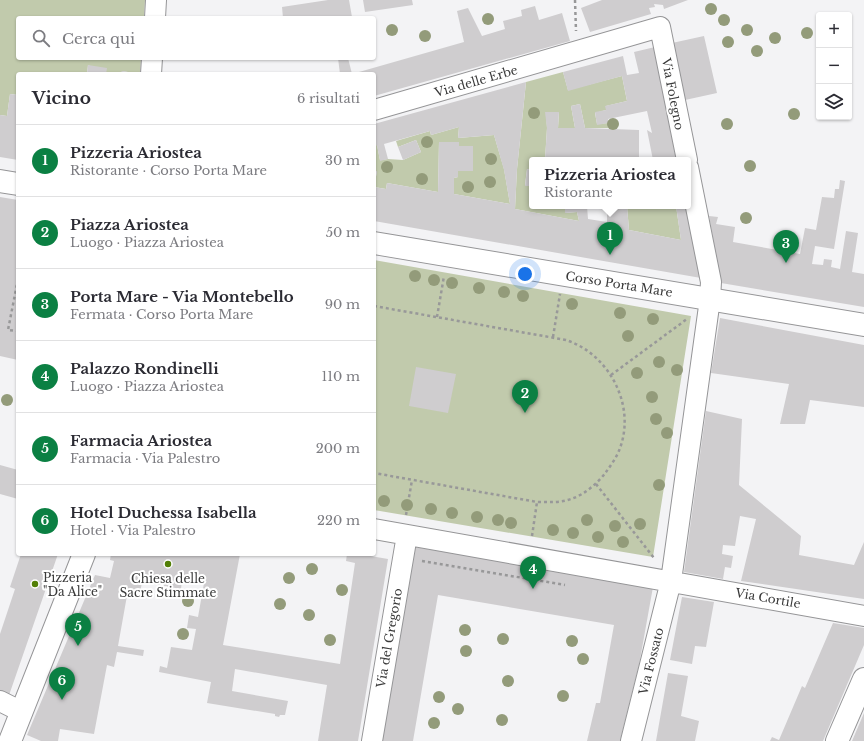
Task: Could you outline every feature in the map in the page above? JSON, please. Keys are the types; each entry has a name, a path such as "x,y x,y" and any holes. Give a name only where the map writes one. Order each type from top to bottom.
{"street":[{"path":"155,16 156,0"},
{"name":"Via delle Erbe","path":"376,109 660,27"},
{"name":"Via Folegno","path":"660,27 686,157"},
{"path":"151,72 152,60"},
{"path":"0,181 16,184"},
{"path":"691,182 711,282 710,299"},
{"name":"Corso Porta Mare","path":"376,243 864,325"},
{"name":"Via Fossato","path":"631,741 671,581 710,299"},
{"name":"Via Cortile","path":"376,529 864,616"},
{"name":"Via del Gregorio","path":"372,741 407,535"},
{"path":"10,741 83,556"},
{"path":"837,741 864,679"},
{"path":"0,701 22,712"}],"path":[{"path":"575,0 577,52"},
{"path":"437,317 444,272"},
{"path":"16,289 8,330 16,331"},
{"path":"553,337 560,293"},
{"path":"611,376 691,316 710,299"},
{"path":"376,306 553,337 579,344 594,355 618,385 622,404 624,429 620,448 613,463 596,484 586,492 572,499 554,502 537,502 376,473"},
{"path":"406,515 412,480"},
{"path":"596,484 671,581"},
{"path":"532,536 537,502"},
{"path":"420,561 566,585"}],"green space":[{"path":"0,0 145,0 144,16 16,16 16,60 141,60 140,72 102,72 88,65 87,72 16,72 16,95 10,94 7,116 0,115"},
{"path":"563,72 568,90 622,76 627,101 606,106 606,110 595,113 597,124 608,123 611,128 585,128 580,104 571,106 575,128 558,128 559,113 546,112 547,128 545,157 529,157 529,169 527,169 525,185 529,186 529,209 565,209 565,213 577,212 579,221 515,209 517,169 526,82"},
{"path":"459,127 458,138 494,135 504,169 510,204 454,194 454,178 458,177 458,171 473,171 473,147 459,146 458,142 439,142 438,192 387,183 386,189 376,187 376,145 380,160 403,160 421,152 416,140 398,147 396,141 430,131 431,135"},
{"path":"627,209 676,209 681,240 629,230"},
{"path":"376,260 691,316 653,557 376,510"}],"building":[{"path":"328,0 349,0 352,16 283,16 282,7"},
{"path":"363,0 412,0 413,5 365,12"},
{"path":"602,0 688,0 664,9 663,5 654,4 655,7 649,8 651,14 590,32 581,8"},
{"path":"535,6 539,20 562,13 570,41 376,95 376,72 359,72 464,42 457,11 468,8 482,36 505,29 503,21 522,16 521,10"},
{"path":"704,36 717,93 685,100 672,43"},
{"path":"655,47 675,157 652,157 647,130 652,133 647,111 608,119 608,123 597,125 595,112 606,110 605,106 627,101 622,76 568,91 563,72 623,56 627,75 639,73 634,52"},
{"path":"338,60 348,60 352,72 340,72"},
{"path":"88,65 107,68 106,72 87,72"},
{"path":"526,82 517,169 515,209 579,221 577,212 565,213 565,209 587,209 588,219 607,222 607,209 627,209 629,230 681,240 676,209 687,209 701,278 376,221 376,187 386,189 387,183 438,192 439,142 459,142 459,146 473,146 473,171 458,171 458,177 454,178 454,194 510,204 504,170 494,135 458,138 459,127 431,135 430,131 384,144 388,159 380,161 376,145 376,123"},
{"path":"10,94 16,95 16,160 0,157 0,115 7,116"},
{"path":"580,104 585,128 639,130 639,157 545,157 547,128 545,112 559,112 558,128 575,128 571,106"},
{"path":"416,140 421,152 403,160 398,147"},
{"path":"527,169 529,169 529,186 525,186"},
{"path":"840,180 845,181 834,249 815,246 812,264 823,265 824,259 832,260 831,267 840,269 846,231 858,233 852,272 864,274 864,307 721,283 709,216 718,217 716,224 735,227 733,242 800,254 805,228 816,230 822,197 834,198 835,189 839,189"},
{"path":"0,197 16,200 16,360 0,356"},
{"path":"720,318 864,345 864,407 810,400 805,424 780,424 789,384 711,373"},
{"path":"416,367 456,374 448,413 409,406"},
{"path":"706,411 742,419 739,485 801,536 799,555 854,565 864,542 864,599 741,581 756,519 740,516 735,546 723,545 722,554 733,556 731,568 725,567 723,579 684,572"},
{"path":"0,465 16,469 16,498 0,494"},
{"path":"415,547 653,587 639,665 620,741 587,741 596,703 600,703 614,625 438,595 413,741 381,741"},
{"path":"20,556 57,556 7,701 0,697 0,634 15,589 10,587"},
{"path":"111,556 240,556 223,645 340,664 355,563 346,561 347,556 371,556 388,559 358,741 318,741 327,685 235,669 232,691 288,701 285,715 280,715 279,717 275,716 275,714 207,703 211,682 159,672 160,666 167,668 171,647 192,650 196,629 187,628 189,615 198,617 204,583 182,580 181,589 142,582 140,593 128,590 118,646 144,650 143,656 117,652 114,667 107,665 94,734 60,729 58,741 41,741 27,735 95,575 110,578 114,561 110,560"},
{"path":"682,597 714,602 706,647 695,646 692,664 670,660"},
{"path":"833,623 864,628 864,645 823,741 770,741 772,737 779,740 802,686 805,688"},
{"path":"668,673 688,676 681,716 699,721 695,741 656,741"},
{"path":"864,713 864,741 852,741"}],"place":[{"name":"Pizzeria Ariostea","path":"610,255"},
{"name":"Porta Mare - Via Montebello","path":"786,263"},
{"name":"Piazza Ariostea","path":"525,413"},
{"name":"Chiesa delle Sacre Stimmate","path":"168,564"},
{"name":"Pizzeria \"Da Alice\"","path":"35,584"},
{"name":"Palazzo Rondinelli","path":"533,589"},
{"name":"Farmacia Ariostea","path":"78,646"},
{"name":"Hotel Duchessa Isabella","path":"62,700"}]}
